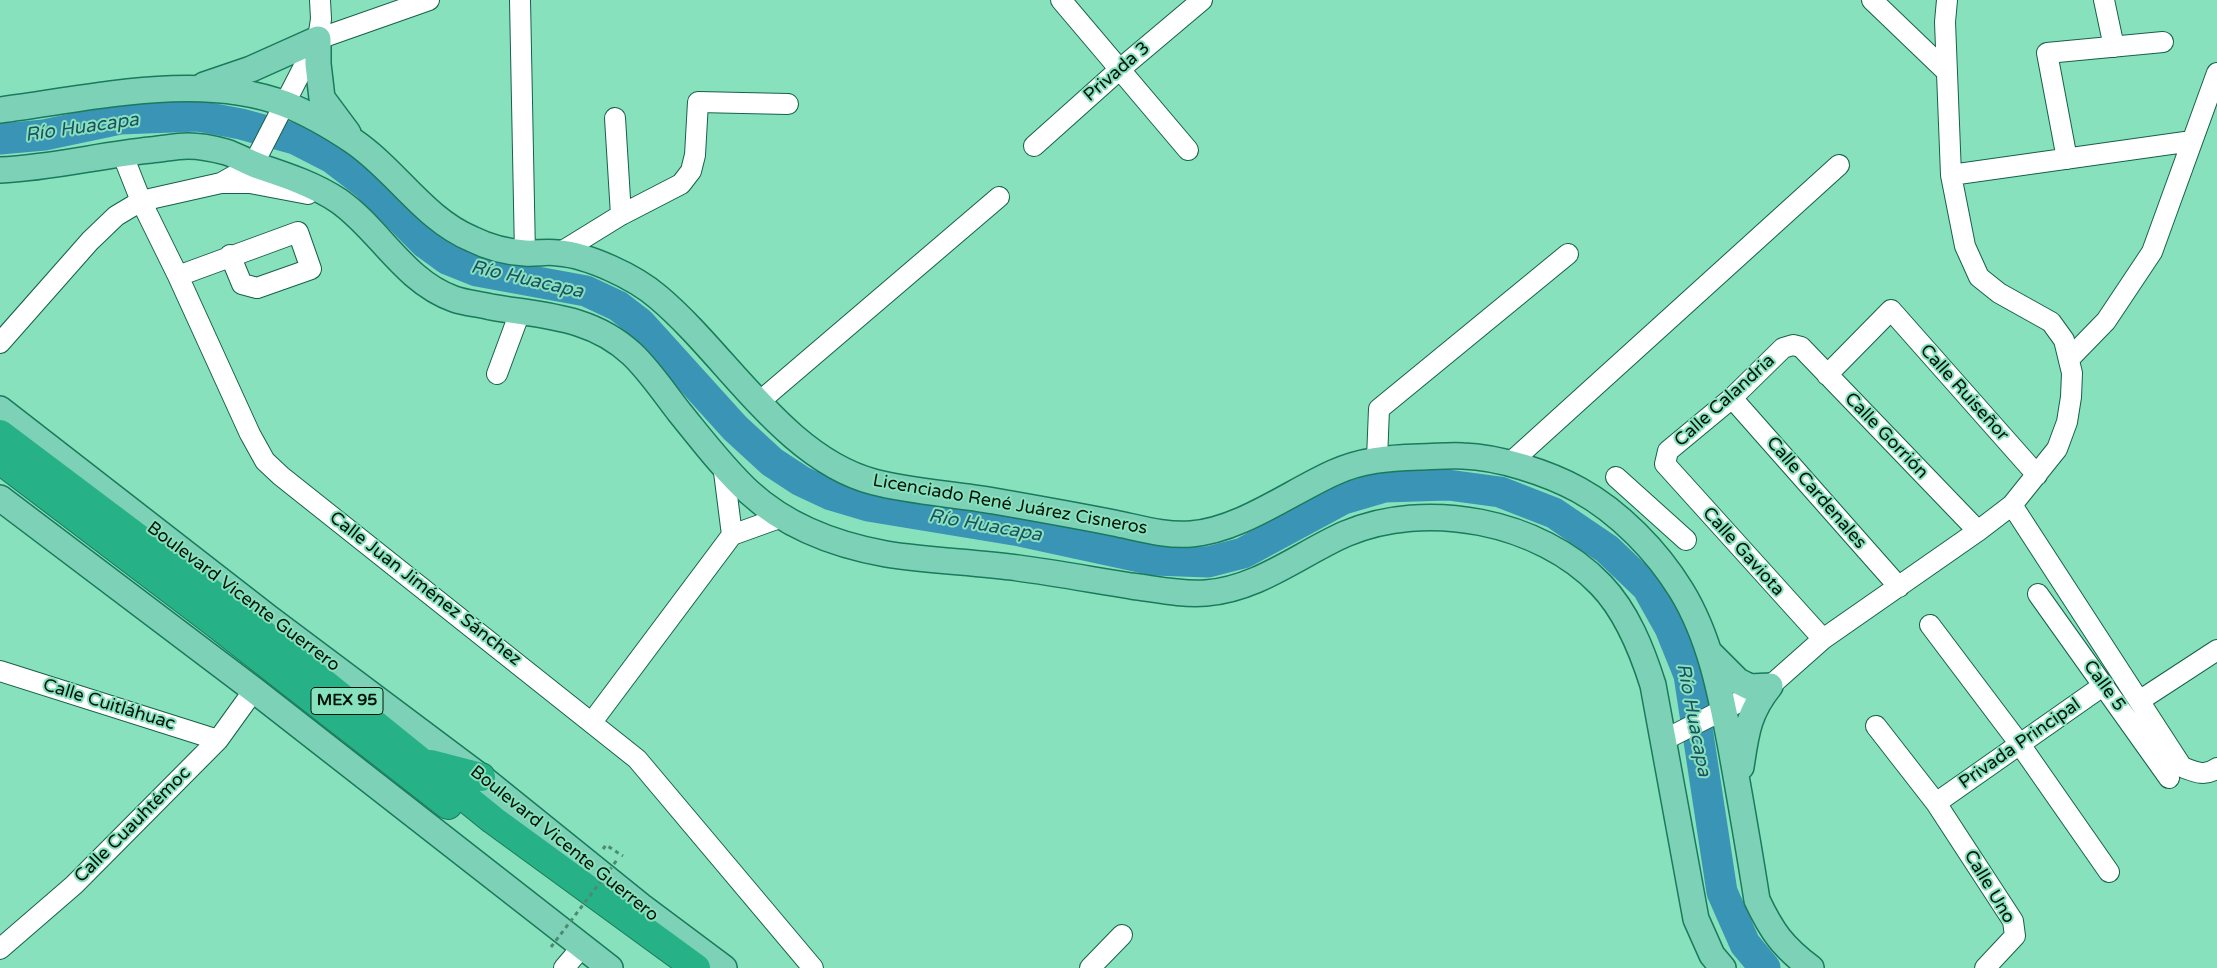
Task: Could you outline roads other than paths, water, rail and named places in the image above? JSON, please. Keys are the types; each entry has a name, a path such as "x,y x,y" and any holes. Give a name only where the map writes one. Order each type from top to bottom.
{"highway":[{"name":"Boulevard Vicente Guerrero","path":"0,434 231,608 424,762 493,820 696,968"},
{"name":"Boulevard Vicente Guerrero","path":"0,460 215,623 400,769 667,968"},
{"path":"424,762 481,777"}],"main road":[{"path":"185,89 216,82 289,53 318,39 318,64 322,98 356,143"},
{"name":"Licenciado René Juárez Cisneros","path":"0,110 146,90 185,89 247,93 283,108 356,143 394,174 447,228 494,248 526,254 561,252 628,276 655,295 682,319 759,402 807,448 840,470 873,482 994,501 1160,532 1191,534 1222,527 1338,470 1377,458 1468,456 1509,464 1544,474 1581,490 1628,526 1656,557 1681,590 1696,619 1709,652 1718,712 1738,784 1757,900 1770,927 1783,944 1811,968"},
{"path":"0,170 45,167 122,153 188,146 226,152 255,160 296,178 338,201 362,221 411,273 454,299 582,323 608,335 633,355 722,464 748,492 782,517 817,536 882,553 1016,568 1173,592 1208,593 1242,586 1272,573 1348,533 1390,520 1425,517 1472,520 1521,532 1565,556 1601,585 1625,618 1644,655 1666,738 1696,919 1712,954 1723,968"},
{"name":"Boulevard Vicente Guerrero","path":"0,410 269,618 481,777 641,906 724,968"},
{"path":"0,498 254,690 610,968"},
{"path":"1709,652 1738,681 1750,687 1770,686"},
{"path":"1738,784 1745,738 1752,712 1756,703 1770,686"}],"street":[{"path":"222,184 255,160 283,108 318,39 321,19 320,0"},
{"path":"318,39 429,0"},
{"path":"520,0 526,254"},
{"path":"1061,0 1188,150"},
{"name":"Privada 3","path":"1034,146 1119,70 1202,0"},
{"path":"1872,0 1947,72"},
{"path":"1666,738 1770,686 1823,639 1978,531 2012,505 2057,449 2067,422 2071,397 2072,373 2064,340 2051,322 1999,293 1979,277 1965,246 1951,175 1945,22 1947,0"},
{"path":"2104,0 2114,47"},
{"path":"2067,159 2047,53 2163,42"},
{"path":"2069,358 2106,321 2152,252 2217,73"},
{"path":"561,252 621,215 681,184 691,171 695,155 698,102 788,104"},
{"path":"615,118 621,215"},
{"path":"1951,175 2192,142"},
{"name":"Calle Juan Jiménez Sánchez","path":"122,153 141,201 178,276 250,434 265,461 637,759 703,834 813,968"},
{"path":"1509,464 1839,165"},
{"path":"0,344 90,241 116,216 141,201 222,184 250,183 289,189 338,201"},
{"path":"759,402 999,197"},
{"path":"1377,458 1379,409 1568,254"},
{"path":"178,276 230,256"},
{"name":"Calle Ruiseñor","path":"1827,374 1891,310 2037,475"},
{"path":"497,374 520,312"},
{"name":"Calle Gorrión","path":"1792,345 1801,347 1978,531"},
{"name":"Calle Calandria","path":"1665,464 1668,451 1732,398 1783,348 1792,345"},
{"name":"Calle Cardenales","path":"1732,398 1899,587"},
{"path":"722,464 732,535"},
{"name":"Calle Gaviota","path":"1665,464 1823,639"},
{"path":"1616,477 1686,540"},
{"path":"1628,526 1646,505"},
{"path":"2012,505 2182,766 2200,774 2211,772 2217,768"},
{"path":"592,722 732,535 782,517"},
{"name":"Calle 5","path":"2038,594 2169,778"},
{"path":"1930,625 2020,743 2108,872"},
{"path":"2139,701 2217,650"},
{"name":"Calle Cuitláhuac","path":"0,671 218,740"},
{"name":"Privada Principal","path":"1936,803 2104,685"},
{"name":"Calle Cuauhtémoc","path":"0,949 74,885 218,740 254,690"},
{"path":"1876,726 1936,803"},
{"name":"Calle Uno","path":"1936,803 2013,921 2015,936 2006,948 1985,968"},
{"path":"1090,968 1122,935"},
{"path":"564,968 582,947"}],"waterway":[{"name":"Río Huacapa","path":"0,139 44,135 120,119 198,116 241,124 295,139 332,158 366,184 425,243 447,259 477,271 586,291 618,306 640,323 735,428 772,462 801,481 831,495 868,506 1020,531 1154,560 1208,562 1243,553 1343,499 1384,487 1448,485 1500,492 1554,513 1607,549 1647,587 1670,628 1689,675 1722,892 1745,944 1765,968"}]}
